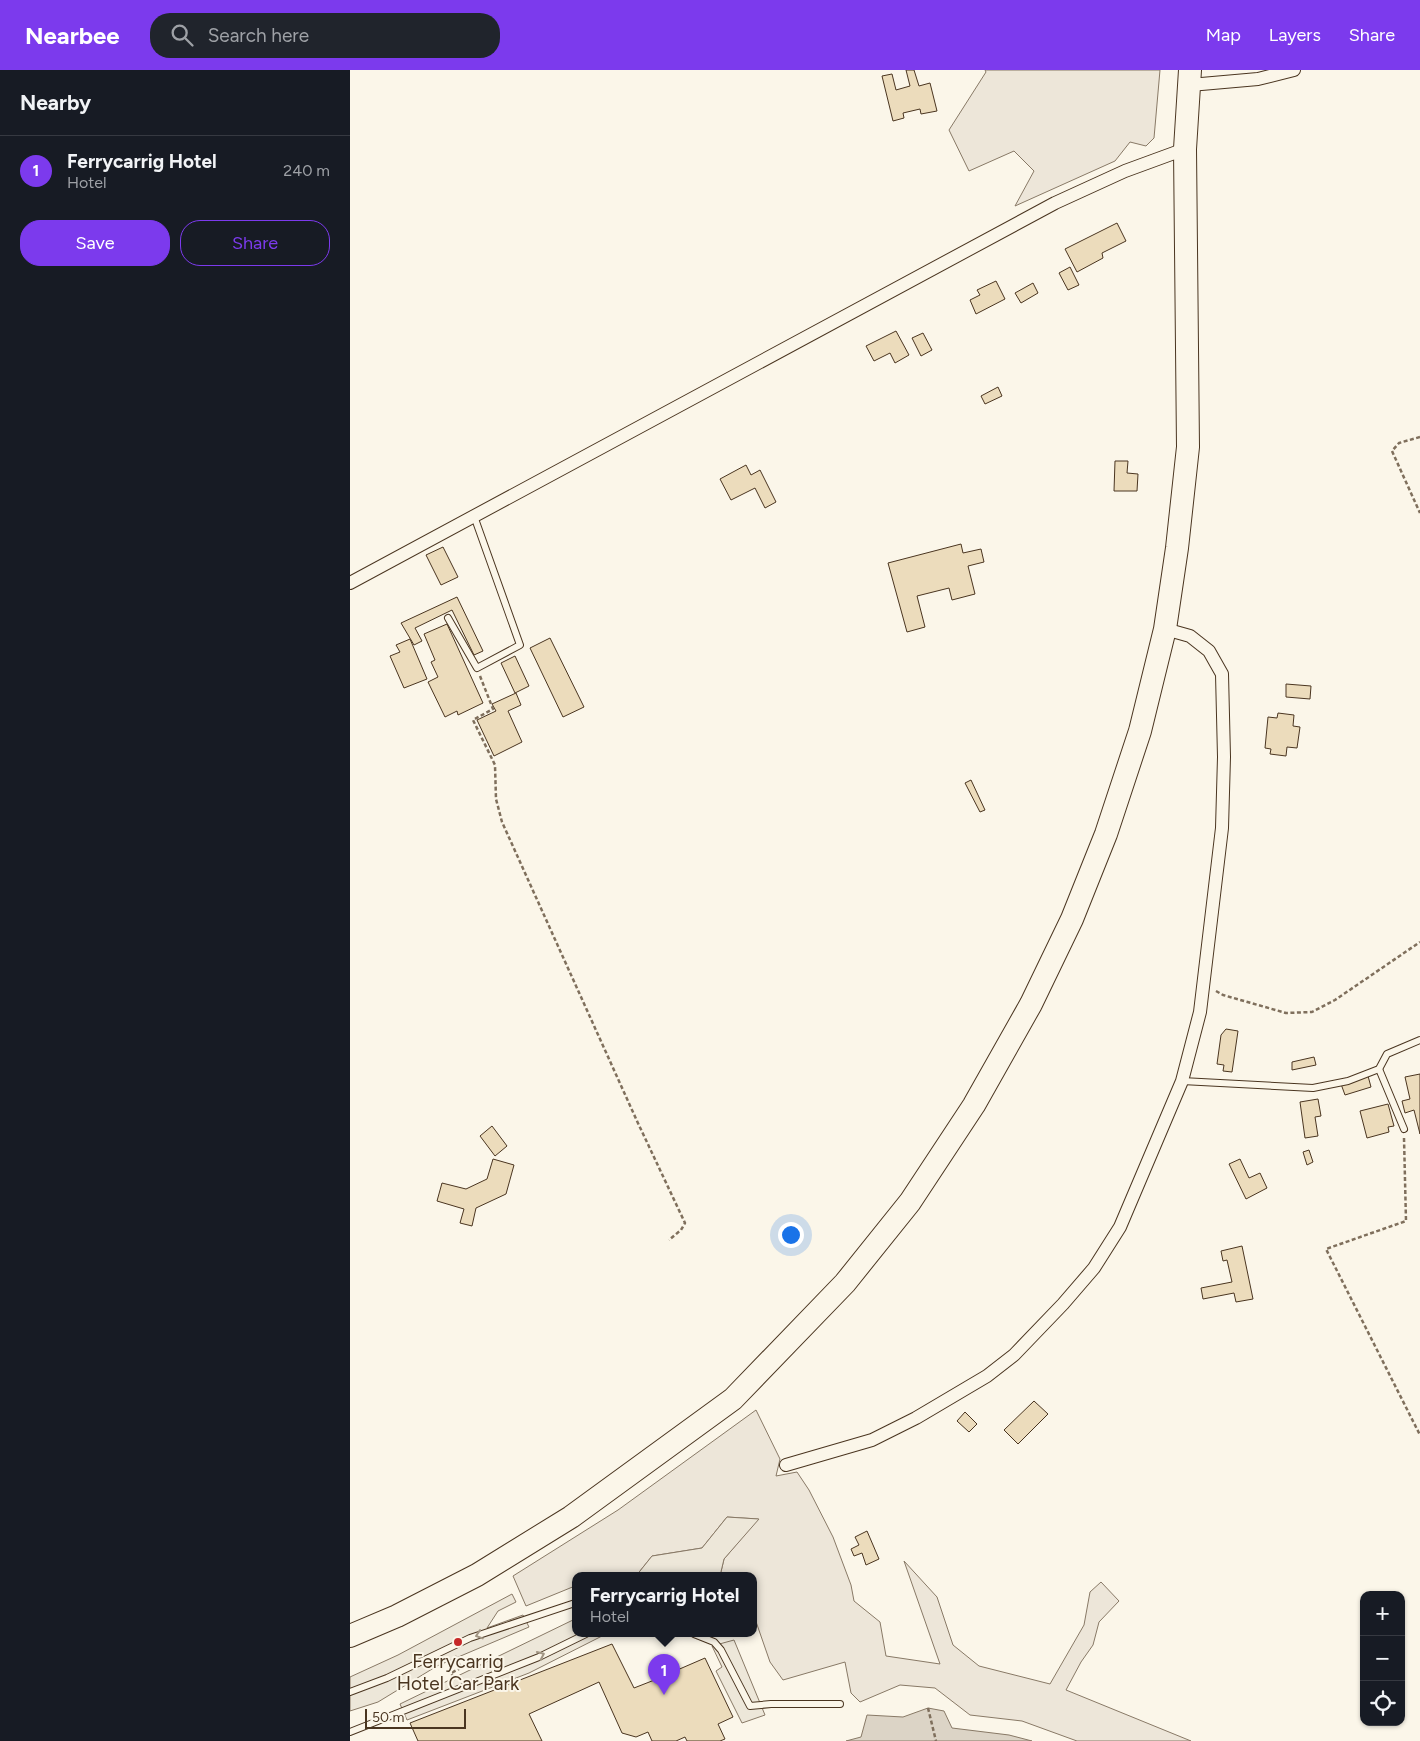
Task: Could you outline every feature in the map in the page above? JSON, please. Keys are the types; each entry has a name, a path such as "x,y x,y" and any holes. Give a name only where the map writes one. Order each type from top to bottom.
{"highway":[{"path":"350,1636 397,1616 477,1575 571,1517 733,1399 857,1268 910,1202 974,1105 1031,1004 1072,919 1106,834 1140,731 1165,629 1177,548 1188,447 1185,149 1190,78"}],"street":[{"path":"1190,78 1258,78 1294,70"},
{"path":"350,583 1055,203 1125,171 1185,149"},
{"path":"786,1465 872,1440 987,1376 1014,1355 1094,1268 1120,1227 1182,1081 1200,1012 1222,828 1224,757 1222,674 1209,651 1190,636 1165,629"}],"lane":[{"path":"448,618 477,668 520,645 474,516"},
{"path":"1182,1081 1313,1088 1348,1081 1378,1068 1387,1054 1420,1040"},
{"path":"1378,1068 1404,1129"},
{"path":"350,1692 387,1678 470,1638 572,1605"},
{"path":"350,1732 539,1657 580,1637"},
{"path":"702,1637 714,1642 721,1650 750,1706 771,1704 840,1704"}],"path":[{"path":"1420,437 1399,443 1392,451 1420,513"},
{"path":"477,668 493,710 472,720 495,765 496,799 502,822 637,1121 686,1223 669,1240"},
{"path":"1204,983 1223,995 1253,1005 1286,1013 1312,1012 1336,1000 1420,942"},
{"path":"1404,1129 1406,1221 1326,1249 1420,1435"},
{"path":"456,1658 461,1668 451,1672 457,1684"},
{"path":"928,1708 936,1741"}],"shaded area":[{"path":"985,70 1160,70 1154,138 1146,146 1130,142 1115,161 1015,206 1034,171 1014,151 969,171 949,130 986,72"},
{"path":"756,1410 780,1459 776,1476 797,1472 809,1490 833,1537 851,1585 854,1601 880,1622 886,1656 940,1664 904,1561 937,1597 953,1645 979,1666 1050,1684 1084,1625 1090,1592 1101,1582 1119,1601 1099,1622 1093,1645 1081,1662 1066,1690 1191,1741 1077,1741 1022,1721 970,1715 935,1688 900,1685 860,1702 851,1693 845,1662 783,1680 770,1662 757,1625 757,1572 721,1572 724,1559 758,1519 727,1517 702,1548 652,1556 639,1572 572,1572 572,1587 526,1606 513,1576 618,1510"},
{"path":"727,1517 759,1519 724,1559 721,1572 639,1572 652,1556 702,1548"},
{"name":"Ferrycarrig Hotel Car Park","path":"512,1594 516,1602 498,1611 487,1628 523,1615 529,1627 437,1666 378,1702 350,1711 350,1677 398,1655"},
{"name":"Ferrycarrig Hotel Car Park","path":"572,1620 572,1637 600,1637 529,1673 407,1720 400,1704"},
{"path":"734,1640 765,1715 742,1723 716,1671 722,1667 712,1646"},
{"path":"928,1708 944,1711 952,1728 1009,1735 1032,1741 846,1741 861,1737 867,1715 903,1717"}],"building":[{"path":"906,70 914,70 919,86 930,83 937,111 921,114 920,109 903,113 904,118 893,121 882,76 892,74 896,90 910,86"},
{"path":"1117,223 1126,241 1102,253 1103,258 1077,272 1065,249"},
{"path":"1070,267 1079,285 1068,290 1059,273"},
{"path":"996,281 1005,299 976,314 970,300 980,295 977,290"},
{"path":"1033,283 1038,293 1021,303 1015,293"},
{"path":"896,331 909,355 895,363 890,353 874,361 866,346"},
{"path":"923,333 932,350 921,356 912,338"},
{"path":"998,387 1002,396 985,404 981,396"},
{"path":"1115,461 1128,461 1127,473 1138,474 1137,491 1114,491"},
{"path":"746,465 751,475 760,470 776,502 765,508 755,488 731,500 720,479"},
{"path":"961,544 963,553 981,549 984,562 968,566 975,594 952,600 949,588 917,596 925,627 907,632 888,563"},
{"path":"443,547 458,577 441,585 426,555"},
{"path":"457,597 483,651 474,655 452,610 415,628 422,641 414,645 401,623"},
{"path":"447,624 483,703 458,715 457,711 445,717 428,682 438,677 431,662 435,660 424,634"},
{"path":"550,638 584,707 563,717 530,648"},
{"path":"410,639 427,679 404,688 390,656 400,652 396,645"},
{"path":"515,656 529,686 515,693 501,663"},
{"path":"1286,684 1311,686 1310,699 1286,697"},
{"path":"516,693 521,705 508,711 522,742 494,756 477,720 496,711 492,704"},
{"path":"1278,713 1294,715 1293,726 1300,727 1297,748 1287,747 1286,756 1270,754 1271,749 1265,748 1268,717 1277,718"},
{"path":"971,780 985,810 980,812 965,783"},
{"path":"1226,1029 1238,1031 1232,1072 1223,1071 1224,1065 1217,1064 1221,1035"},
{"path":"1314,1057 1316,1065 1292,1070 1292,1062"},
{"path":"1420,1074 1420,1134 1414,1110 1405,1113 1402,1101 1410,1099 1405,1077"},
{"path":"1368,1076 1371,1087 1345,1095 1341,1084"},
{"path":"1318,1099 1321,1116 1315,1117 1318,1136 1305,1138 1300,1102"},
{"path":"1388,1104 1394,1126 1388,1127 1389,1132 1367,1138 1360,1111"},
{"path":"492,1126 507,1146 495,1156 480,1136"},
{"path":"1309,1150 1313,1162 1307,1165 1303,1152"},
{"path":"493,1159 514,1165 506,1194 476,1208 472,1226 460,1223 464,1209 437,1201 442,1183 466,1189 487,1179"},
{"path":"1240,1159 1249,1178 1260,1173 1267,1188 1246,1199 1229,1164"},
{"path":"1242,1246 1253,1299 1236,1302 1234,1293 1203,1299 1201,1288 1232,1282 1227,1260 1223,1261 1221,1251"},
{"path":"1034,1401 1048,1414 1018,1444 1004,1430"},
{"path":"965,1412 977,1424 969,1432 957,1421"},
{"path":"867,1531 879,1559 866,1565 862,1553 854,1556 851,1549 859,1545 855,1537"},
{"path":"612,1644 634,1688 657,1679 652,1667 670,1660 675,1671 705,1658 733,1717 718,1724 725,1739 720,1741 687,1741 685,1737 676,1741 652,1741 648,1732 636,1737 622,1733 599,1682 529,1714 542,1741 418,1741 410,1723"}],"place":[{"name":"Ferrycarrig Hotel Car Park","path":"458,1642"},
{"name":"Ferrycarrig Hotel","path":"664,1695"}]}
